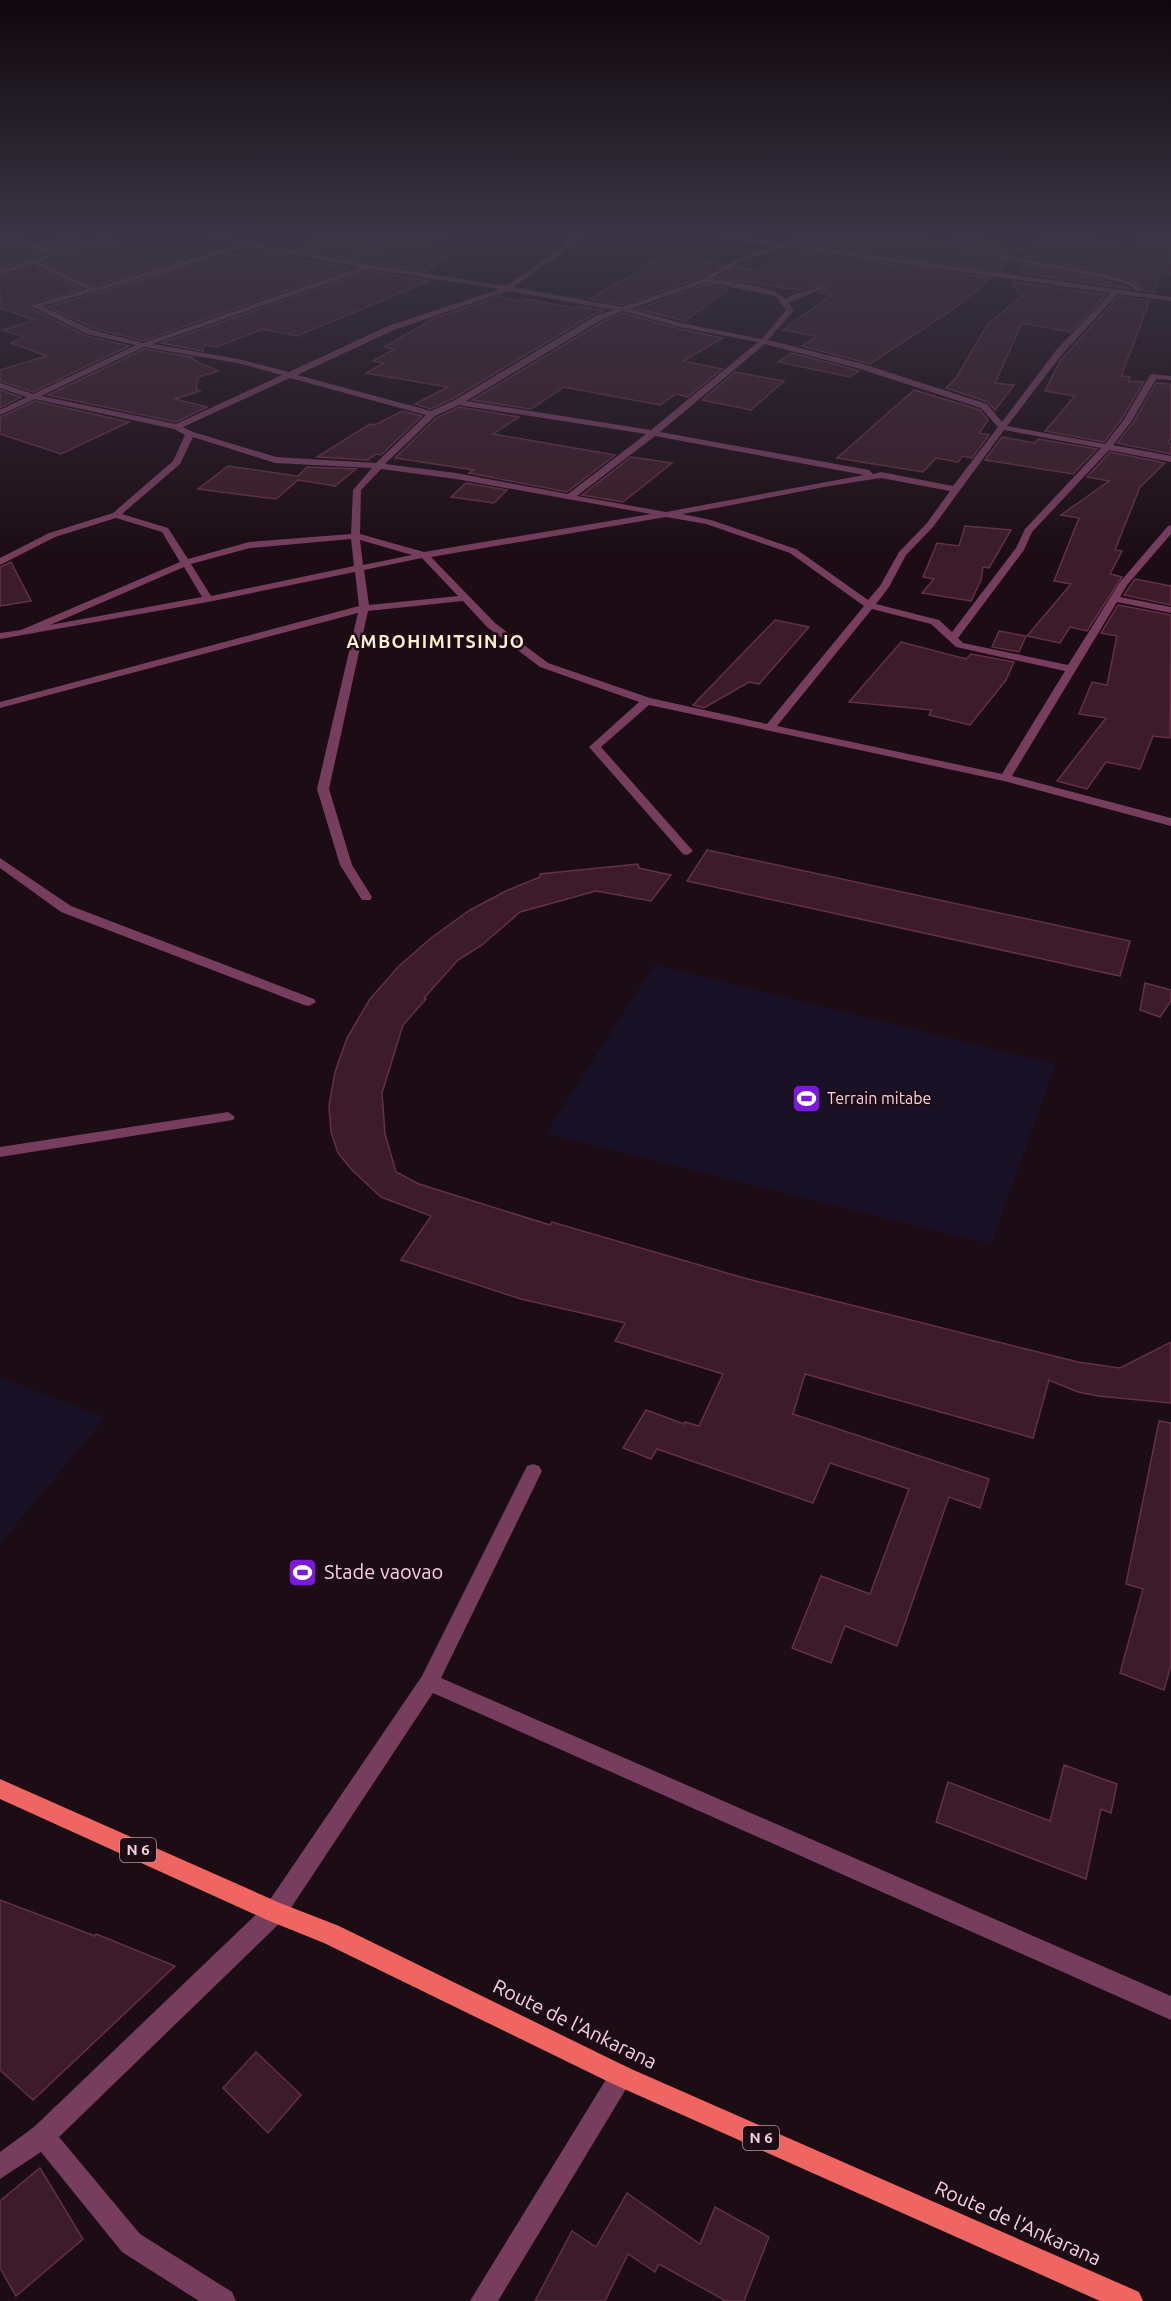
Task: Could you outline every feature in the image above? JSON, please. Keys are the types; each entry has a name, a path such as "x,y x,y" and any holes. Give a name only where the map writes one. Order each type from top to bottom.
{"main road":[{"name":"Route de l'Ankarana","path":"0,1789 275,1912 331,1934 621,2076 1130,2301"}],"street":[{"path":"133,342 238,361 349,389 432,414"},
{"path":"0,413 151,342"},
{"path":"177,427 361,342"},
{"path":"366,897 346,866 323,789 364,608 355,536 357,490 378,466 432,414 458,402 558,342"},
{"path":"570,497 653,433 764,342"},
{"path":"766,342 860,366 984,406 1002,427 1171,459"},
{"path":"771,726 884,587 902,554 930,525 954,489 1068,342"},
{"path":"953,638 1021,548 1028,531 1084,471 1091,460 1107,446 1135,410 1154,376 1171,378"},
{"path":"0,385 34,397 177,427 190,435 275,460 378,466 456,476 708,522 793,551 869,605 935,622 960,645 1070,669"},
{"path":"458,402 653,433 954,489"},
{"path":"0,562 52,535 116,515 177,462 190,435"},
{"path":"0,636 208,599 424,555 668,515 830,482 881,475"},
{"path":"116,515 165,530 208,599"},
{"path":"1005,778 1123,584 1171,528"},
{"path":"23,633 186,563 249,545 355,536 424,555 491,625 544,665 647,701 1005,778 1171,822"},
{"path":"0,705 364,608 465,598"},
{"path":"1114,598 1171,610"},
{"path":"647,701 595,747 687,851"},
{"path":"0,862 66,909 309,1002"},
{"path":"0,1152 228,1117"},
{"path":"0,2167 43,2136 275,1912 429,1682 533,1471"},
{"path":"429,1682 1171,2008"},
{"path":"483,2301 621,2076"},
{"path":"43,2136 131,2243 223,2301"}],"shaded area":[{"name":"Terrain mitabe","path":"655,964 1056,1064 991,1244 546,1133"},
{"path":"0,1377 105,1417 0,1544"}],"building":[{"path":"113,342 129,346 33,392 0,381 0,370 47,356 11,343"},
{"path":"229,342 217,347 204,345 203,351 161,343"},
{"path":"392,342 547,342 454,398 431,409 415,404 448,387 366,373 384,363 373,361 394,349 384,347"},
{"path":"568,342 715,342 683,361 722,369 688,397 676,394 660,405 564,387 531,409 472,400"},
{"path":"807,342 903,342 870,364 802,346"},
{"path":"977,342 1013,342 995,383 1014,385 995,410 988,402 946,388 956,378"},
{"path":"1077,342 1134,342 1121,376 1130,377 1129,381 1144,382 1121,420 1104,442 1045,431 1075,396 1045,391 1060,361"},
{"path":"144,349 192,357 190,358 218,371 198,377 196,389 200,391 175,399 207,407 176,422 48,395"},
{"path":"792,353 859,371 850,377 778,362"},
{"path":"735,372 784,381 751,410 702,400"},
{"path":"1156,383 1170,384 1171,388 1171,439 1168,442 1171,445 1171,454 1117,443 1133,423"},
{"path":"0,390 21,397 0,408"},
{"path":"914,390 980,410 988,420 979,433 989,435 972,458 963,456 958,462 936,458 923,472 837,458"},
{"path":"35,401 129,422 61,454 0,434 0,417"},
{"path":"459,407 519,417 493,434 615,455 567,492 469,473 474,470 395,458 436,418"},
{"path":"402,411 422,416 381,455 376,454 368,460 317,457 370,424 375,425"},
{"path":"1002,437 1035,443 1038,439 1097,449 1073,474 985,460"},
{"path":"1110,452 1165,463 1140,487 1115,550 1122,551 1110,574 1122,577 1087,631 1070,627 1060,643 1027,636 1071,584 1054,581 1079,518 1061,515 1109,481 1087,477"},
{"path":"631,457 672,463 623,502 582,495"},
{"path":"228,466 298,476 307,467 356,469 335,486 298,480 276,499 198,489"},
{"path":"466,483 507,490 494,503 451,497"},
{"path":"965,526 1011,530 989,568 983,567 981,580 971,601 922,593 934,579 923,577 937,543 959,546"},
{"path":"11,562 31,601 0,606 0,567"},
{"path":"1135,579 1171,586 1171,605 1124,595"},
{"path":"1118,605 1171,615 1170,738 1153,736 1140,769 1106,762 1087,789 1057,781 1106,718 1079,714 1092,682 1107,685 1117,636 1101,633"},
{"path":"775,620 809,627 759,684 749,682 704,708 693,705"},
{"path":"999,631 1026,636 1019,652 992,647"},
{"path":"901,642 966,659 971,654 1014,662 1006,680 970,725 929,715 932,710 849,702"},
{"path":"707,850 1130,941 1120,976 687,881"},
{"path":"638,864 639,868 671,875 651,901 596,891 520,912 482,945 458,960 424,998 426,999 403,1025 382,1093 385,1134 396,1172 419,1184 550,1225 552,1222 744,1278 1078,1362 1120,1368 1171,1342 1171,1403 1098,1396 1078,1392 1049,1380 1033,1438 805,1374 793,1414 989,1479 980,1508 949,1497 897,1646 845,1626 831,1663 792,1648 821,1576 870,1594 909,1489 830,1463 813,1503 657,1449 651,1459 623,1448 646,1410 684,1424 685,1422 699,1426 723,1374 615,1341 625,1323 521,1299 401,1260 431,1216 381,1197 352,1170 338,1153 331,1132 329,1106 335,1072 347,1038 370,999 399,966 431,938 470,910 508,890 540,877 540,874"},
{"path":"1145,983 1171,990 1171,1001 1160,1017 1140,1010"},
{"path":"1159,1421 1171,1423 1171,1665 1164,1690 1120,1673 1143,1589 1126,1584"},
{"path":"1064,1765 1117,1784 1111,1813 1101,1809 1086,1879 936,1822 948,1782 1050,1821"},
{"path":"0,1900 95,1936 96,1934 175,1966 33,2100 0,2070"},
{"path":"256,2052 301,2095 268,2133 223,2088"},
{"path":"40,2168 83,2239 16,2296 0,2268 0,2201"},
{"path":"627,2193 700,2244 715,2207 769,2237 744,2301 726,2301 659,2264 655,2272 628,2254 605,2301 535,2301 572,2231 596,2247"}],"place":[{"name":"Terrain mitabe","path":"806,1098"},
{"name":"Stade vaovao","path":"303,1572"}],"district":[{"name":"AMBOHIMITSINJO","path":"436,642"}]}
